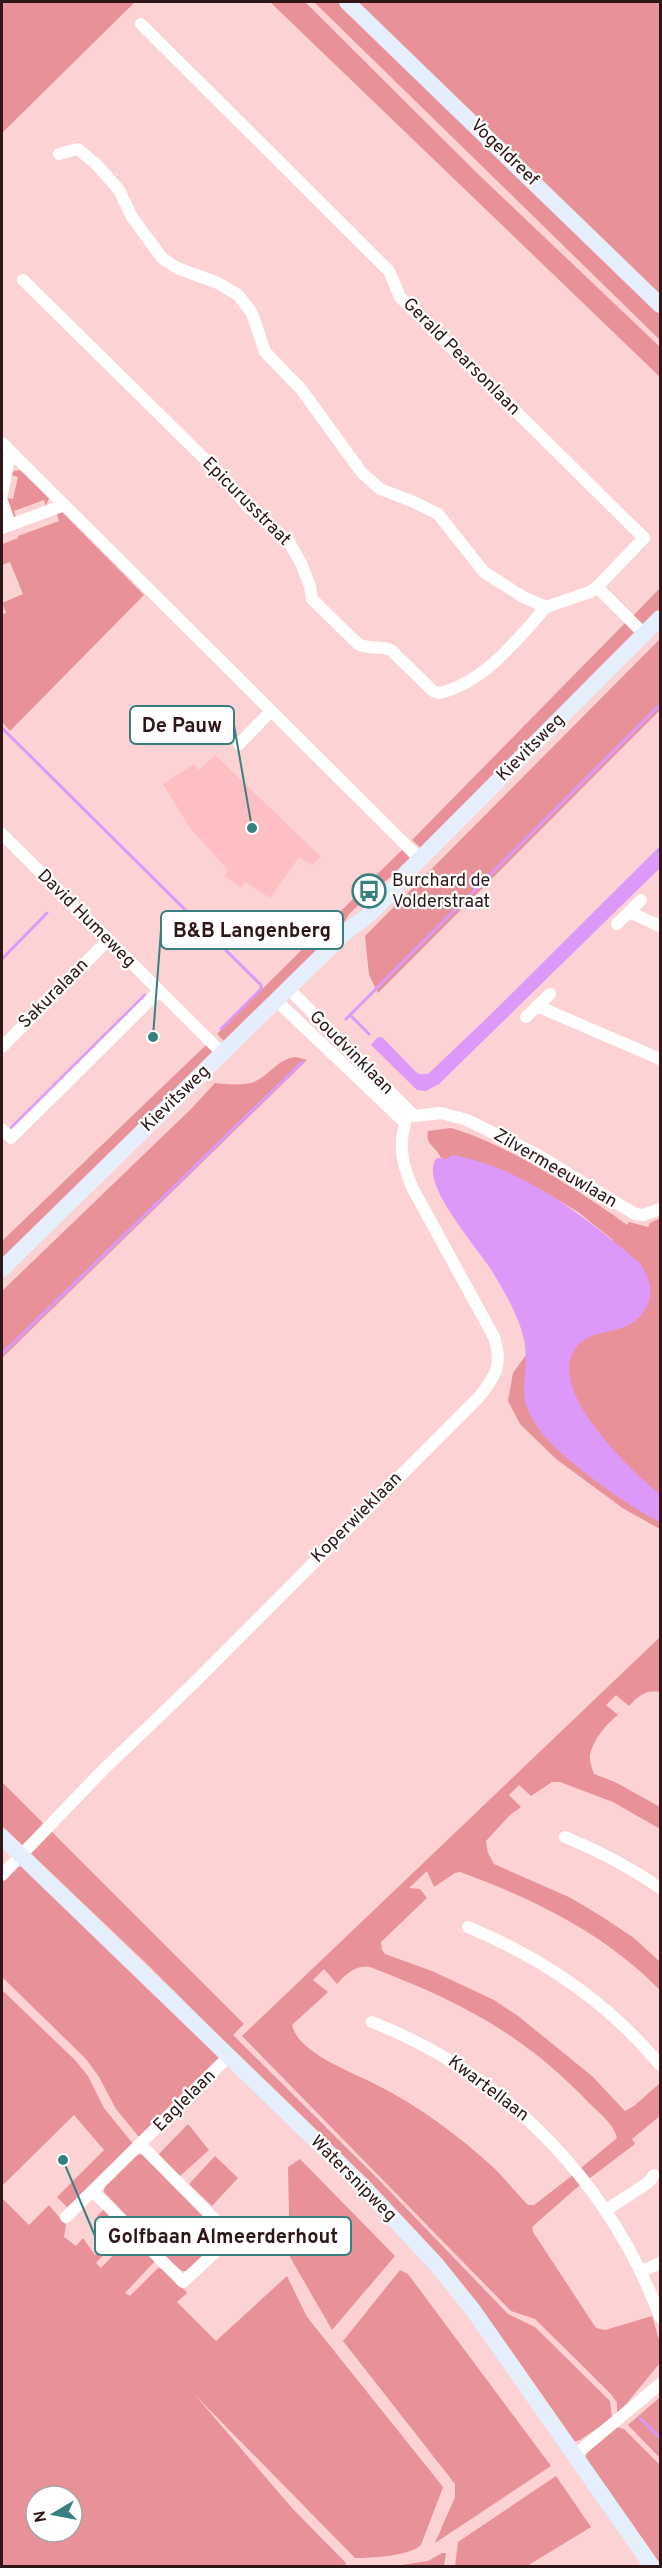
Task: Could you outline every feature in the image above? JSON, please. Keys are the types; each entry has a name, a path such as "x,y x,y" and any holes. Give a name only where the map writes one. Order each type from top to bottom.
{"street":[{"name":"Vogeldreef","path":"347,2 660,305"},
{"name":"Gerald Pearsonlaan","path":"141,24 389,271 400,297 644,538 597,587"},
{"path":"59,154 78,149 96,164 119,190 132,217 162,258 177,268 218,283 238,295 252,313 265,352 302,389 362,473 381,489 438,514 484,572 523,597 546,607 590,592 597,587 645,635"},
{"name":"Epicurusstraat","path":"23,280 225,479 248,507 289,542 301,563 312,599 358,644 363,647 385,647 391,650 433,691 447,692 478,674 508,650 546,607"},
{"path":"2,495 6,448"},
{"path":"6,448 420,859"},
{"path":"2,501 6,526 64,506"},
{"name":"Kievitsweg","path":"2,1269 387,895 401,878 660,618"},
{"path":"239,744 271,711"},
{"name":"David Humeweg","path":"2,834 223,1054"},
{"path":"617,924 640,900"},
{"path":"629,912 660,926"},
{"name":"Sakuralaan","path":"2,1047 107,941"},
{"path":"2,1129 11,1138 159,991"},
{"path":"526,1017 550,993"},
{"name":"Goudvinklaan","path":"283,995 410,1120"},
{"path":"537,1006 660,1059"},
{"name":"Zilvermeeuwlaan","path":"410,1120 441,1113 467,1120 534,1153 635,1214 643,1215 660,1209"},
{"name":"Koperwieklaan","path":"2,1875 102,1772 478,1398 494,1378 499,1358 494,1337 413,1189 403,1166 402,1136 410,1120"},
{"name":"Watersnipweg","path":"2,1837 362,2185 436,2264 473,2310 652,2566"},
{"path":"565,1837 601,1852 639,1873 660,1888"},
{"path":"468,1927 511,1946 565,1978 622,2026 660,2065"},
{"name":"Kwartellaan","path":"372,2022 413,2038 499,2093 567,2158 606,2210 642,2271 660,2317"},
{"name":"Eaglelaan","path":"66,2217 229,2056"},
{"name":"Eaglelaan","path":"93,2191 183,2282 217,2251 227,2241 226,2232 141,2145"},
{"path":"606,2210 649,2182 654,2175"},
{"path":"642,2271 660,2263"},
{"path":"643,2398 660,2375"},
{"path":"575,2455 660,2384"}],"shaded area":[{"path":"2,2 135,2 2,133"},
{"path":"270,2 305,2 478,174 660,347 660,377"},
{"path":"314,2 340,2 660,313 660,340"},
{"path":"355,2 660,2 660,299"},
{"path":"20,470 49,498 46,506 44,500 14,511 16,517 14,517 6,498 13,499 18,477 11,475 14,471"},
{"path":"62,512 144,595 10,731 2,722 2,614 6,613 2,603 23,594 10,562 2,565 2,540 3,544 59,521 57,514"},
{"path":"660,588 660,613 649,625 640,624 632,617"},
{"path":"626,622 634,630 635,639 423,850 412,840"},
{"path":"660,639 660,710 378,993 369,975 365,936"},
{"path":"215,755 321,857 312,865 299,857 270,898 245,882 241,888 224,876 228,870 190,828 163,784 194,764 199,770"},
{"path":"660,846 660,868 439,1084 426,1091 417,1090 371,1045 377,1038 382,1037 415,1071 419,1074 428,1074"},
{"path":"402,850 412,860 368,895 362,889"},
{"path":"358,894 364,900 349,914 338,934 226,1043 217,1034"},
{"path":"207,1044 216,1053 2,1262 2,1241"},
{"path":"289,1058 307,1060 2,1358 2,1291 191,1109 215,1083 254,1082"},
{"path":"451,1128 472,1135 542,1169 627,1225 629,1222 648,1227 650,1223 660,1218 660,1529 624,1509 556,1459 520,1424 508,1401 513,1373 591,1265 613,1240 578,1212 538,1188 441,1158 429,1143 428,1131"},
{"path":"452,1155 478,1161 504,1171 553,1197 598,1229 640,1263 643,1268 650,1284 650,1295 647,1306 640,1317 631,1324 582,1341 575,1349 569,1366 572,1386 596,1428 630,1467 660,1494 660,1522 577,1467 548,1440 531,1416 524,1396 525,1346 517,1317 492,1271 452,1215 435,1182 433,1169 437,1158 446,1159"},
{"path":"660,1637 660,1692 643,1694 629,1706 616,1695 606,1705 618,1715 597,1738 590,1757 594,1774 615,1782 660,1807 660,1829 613,1802 560,1782 552,1782 531,1796 519,1785 509,1795 521,1807 511,1814 486,1841 488,1853 494,1864 571,1898 634,1938 660,1962 660,1990 616,1951 567,1920 515,1894 460,1872 434,1887 427,1871 409,1888 420,1889 427,1898 381,1942 385,1954 432,1971 494,2000 518,2016 592,2076 625,2111 660,2083 660,2116 632,2139 635,2144 590,2178 581,2168 617,2138 606,2119 540,2057 514,2038 432,1992 370,1967 360,1967 352,1971 337,1984 324,1969 313,1980 328,1992 292,2025 296,2035 315,2053 407,2102 452,2133 494,2168 528,2205 534,2205 573,2175 581,2184 532,2227 533,2232 596,2328 605,2330 652,2316 660,2343 660,2363 617,2415 617,2403 611,2394 535,2319 511,2311 242,2036"},
{"path":"2,1782 244,2024 233,2035 380,2181 508,2314 535,2327 610,2401 612,2418 580,2440 573,2442 362,2179 148,1965 2,1826"},
{"path":"26,1865 220,2056 218,2062 139,2137 116,2109 99,2077 86,2059 2,1977 2,1882 17,1867"},
{"path":"2,1990 75,2060 88,2076 104,2108 134,2145 69,2209 57,2197 104,2150 74,2115 2,2186"},
{"path":"188,2124 209,2150 179,2177 157,2156"},
{"path":"141,2154 147,2156 222,2235 221,2241 189,2271 182,2271 169,2260 104,2192 105,2184 135,2156"},
{"path":"215,2156 238,2178 212,2206 189,2184"},
{"path":"300,2159 395,2256 332,2330 290,2257 288,2167"},
{"path":"2,2198 29,2225 49,2205 66,2225 64,2237 76,2246 83,2238 95,2255 114,2237 97,2216 105,2208 127,2229 96,2263 101,2268 131,2237 156,2260 125,2293 130,2296 158,2268 165,2269 187,2293 177,2302 216,2341 287,2276 307,2317 443,2487 421,2545 400,2554 355,2558 195,2395 292,2508 346,2563 345,2566 2,2566"},
{"path":"400,2270 408,2274 551,2466 435,2543 455,2497 455,2484 343,2341"},
{"path":"660,2397 660,2458 628,2425"},
{"path":"617,2427 624,2429 660,2465 660,2566 585,2459 587,2453"},
{"path":"556,2476 591,2527 527,2566 455,2566 458,2542"},
{"path":"446,2553 444,2566 395,2566 428,2561"}],"waterway":[{"path":"346,1019 660,705"},
{"path":"2,728 261,985 261,989 221,1029"},
{"path":"2,959 47,913"},
{"path":"11,1128 145,995"},
{"path":"351,1016 369,1034"},
{"path":"2,1354 302,1062"},
{"path":"640,2418 660,2438"}],"place":[{"name":"De Pauw","path":"252,828"},
{"name":"Burchard de Volderstraat","path":"369,891"},
{"name":"B&B Langenberg","path":"153,1037"},
{"name":"Golfbaan Almeerderhout","path":"63,2160"}]}
